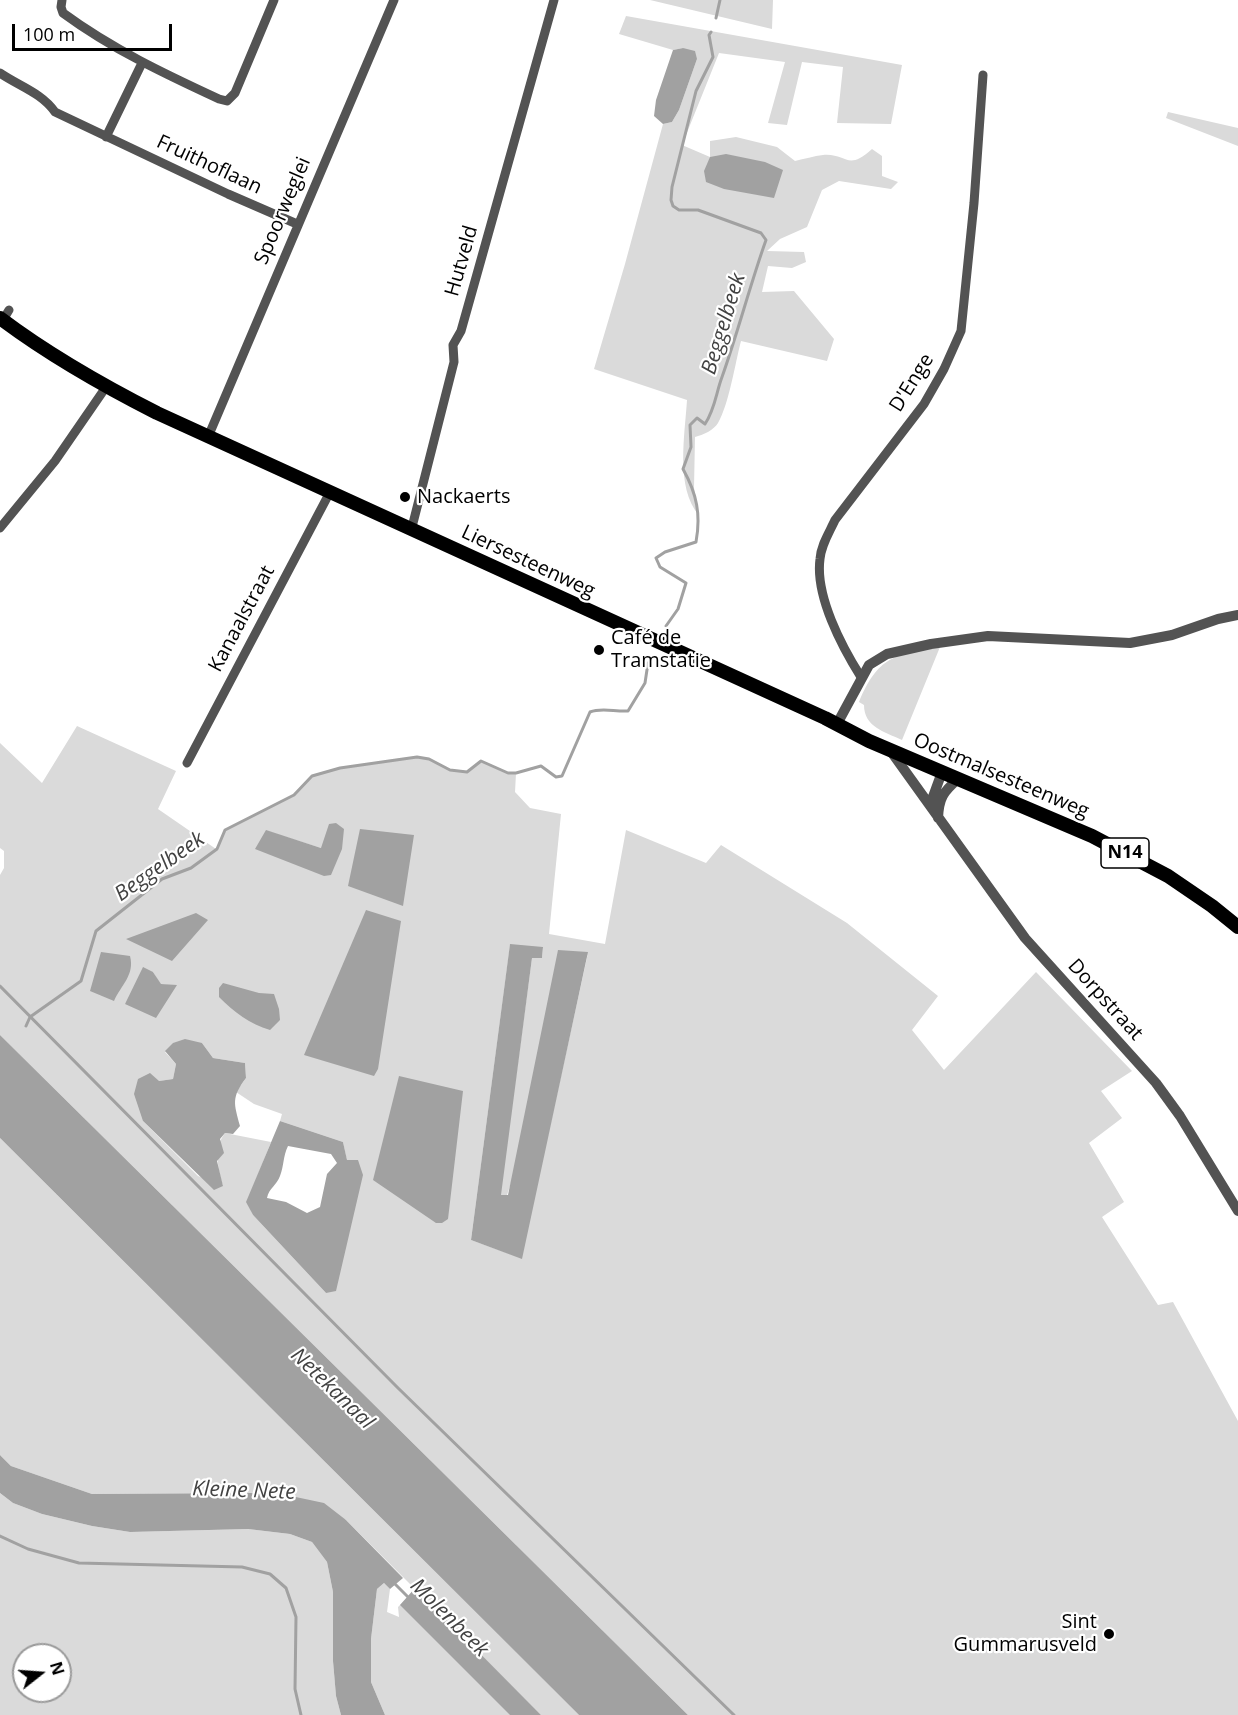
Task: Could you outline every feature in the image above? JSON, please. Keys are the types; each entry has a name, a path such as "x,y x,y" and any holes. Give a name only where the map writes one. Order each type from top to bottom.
{"main road":[{"name":"Liersesteenweg","path":"4,316 42,348 106,387 208,437 837,724"},
{"name":"Oostmalsesteenweg","path":"837,724 890,750 1092,836 1168,876 1238,927"}],"street":[{"path":"62,0 63,13 108,44 142,63 227,101 235,93 274,0"},
{"name":"Spoorweglei","path":"208,437 394,0"},
{"name":"Hutveld","path":"411,531 454,362 453,345 461,331 554,0"},
{"path":"106,137 142,63"},
{"name":"Fruithoflaan","path":"0,74 40,96 55,112 297,224"},
{"name":"D'Enge","path":"861,676 831,618 820,583 820,558 835,520 924,404 944,369 961,331 973,214 983,75"},
{"path":"0,528 55,461 106,387"},
{"name":"Kanaalstraat","path":"187,764 330,492"},
{"path":"837,724 861,676 869,665 887,654 968,637 1003,636 1130,643 1172,635 1218,619 1238,615"},
{"name":"Dorpstraat","path":"890,750 1025,938 1156,1083 1180,1116 1238,1211"},
{"path":"930,805 942,772"},
{"path":"938,819 939,804 946,790 958,779"}],"shaded area":[{"path":"650,0 773,0 772,29"},
{"path":"626,16 902,65 891,124 837,123 843,67 802,62 787,125 768,123 785,62 719,53 682,145 710,157 710,141 736,137 777,147 795,161 823,155 852,160 864,156 872,149 882,156 882,176 898,182 891,189 839,181 822,190 807,227 780,239 767,251 804,252 806,262 792,268 768,266 762,292 794,291 834,339 827,361 741,341 729,395 722,415 714,428 695,437 694,488 699,515 692,504 684,476 687,400 594,369 663,124 672,122 679,110 697,59 683,48 673,50 619,34"},
{"path":"1168,112 1238,128 1238,146 1166,118"},
{"path":"940,647 902,740 872,724 864,705 859,702 873,675 889,660 911,652"},
{"path":"77,726 176,771 158,809 216,849 225,830 294,795 312,776 340,768 417,757 429,759 450,770 467,772 481,761 508,773 516,773 515,792 530,808 561,814 549,934 605,944 626,830 706,863 721,845 847,923 938,996 912,1030 944,1070 1036,972 1132,1071 1101,1091 1122,1118 1089,1143 1124,1202 1102,1217 1158,1305 1173,1302 1238,1421 1238,1715 688,1715 0,1035 0,875 4,868 4,851 0,848 0,743 42,783","holes":["267,831 321,848 256,849","510,945 543,948 542,958 532,958 500,1195 507,1195 588,953 521,1258 471,1240","153,972 160,984 176,986 125,1004","202,1043 213,1058 245,1063 246,1078 236,1092 254,1104 282,1114 280,1121 343,1142 347,1161 326,1293 253,1215 247,1202 271,1142 225,1133 218,1152 218,1166 223,1186 198,1176 143,1121 159,1081 173,1079 176,1064 165,1052"]},
{"path":"0,1138 579,1715 541,1715 346,1520 291,1496 251,1493 92,1494 11,1466 0,1455"},
{"path":"0,1493 13,1503 42,1514 130,1532 248,1529 290,1534 312,1542 327,1562 333,1592 333,1661 336,1696 341,1715 0,1715"},
{"path":"384,1583 390,1589 387,1612 399,1617 398,1607 408,1597 525,1715 385,1715 371,1682 371,1639 377,1589"}],"water":[{"path":"683,48 695,51 697,59 679,110 672,122 663,124 654,116 656,100 673,50"},
{"path":"726,154 765,162 783,170 774,198 724,189 706,182 704,171 710,157"},
{"path":"336,823 344,829 342,849 331,875 324,876 255,849 266,830 321,848 329,824"},
{"path":"360,829 414,835 403,906 348,886"},
{"path":"366,910 401,921 378,1069 374,1076 304,1055"},
{"path":"196,913 208,920 172,961 126,939"},
{"path":"510,944 543,947 542,958 532,958 501,1195 508,1195 558,950 588,952 522,1259 471,1240"},
{"path":"101,952 130,956 131,969 114,1001 90,991"},
{"path":"143,967 153,972 161,984 177,985 156,1018 125,1004"},
{"path":"223,983 259,993 274,994 280,1020 270,1030 243,1017 219,997 219,988"},
{"name":"Netekanaal","path":"0,1035 688,1715 579,1715 0,1138"},
{"path":"185,1039 202,1043 213,1058 245,1063 246,1078 235,1101 240,1126 233,1134 225,1133 220,1139 224,1153 217,1161 223,1186 214,1190 143,1121 134,1094 138,1079 150,1073 159,1081 173,1079 176,1064 165,1051 173,1043"},
{"path":"399,1076 463,1091 448,1219 442,1223 436,1223 373,1180"},
{"path":"280,1121 343,1142 347,1160 358,1160 363,1175 336,1291 326,1293 253,1215 246,1202","holes":["288,1146 331,1154 337,1163 327,1174 320,1207 307,1213 286,1202 267,1198 280,1176"]},
{"path":"0,1455 11,1466 92,1494 251,1493 291,1496 324,1503 346,1520 403,1578 390,1589 384,1583 377,1589 371,1639 371,1682 385,1715 341,1715 336,1696 333,1661 333,1592 327,1562 312,1542 290,1534 248,1529 130,1532 42,1514 13,1503 0,1493"},
{"path":"415,1588 541,1715 510,1715 400,1605"}],"waterway":[{"name":"Beggelbeek","path":"716,18 720,0"},
{"name":"Beggelbeek","path":"666,626 678,609 686,583 660,567 656,558 665,552 696,542 697,505 692,487 683,469 691,447 690,425 697,418 705,424 711,413 766,240 761,233 698,210 679,210 673,206 671,200 672,187 696,91 713,57 709,35 711,32"},
{"name":"Beggelbeek","path":"26,1026 30,1017 81,981 96,931 162,879 191,868 217,849 225,830 294,795 312,776 340,768 417,757 429,759 450,770 467,772 481,761 508,773 541,766 556,777 562,776 590,712 628,711 645,683 648,663"},
{"path":"0,986 398,1388 734,1715"},
{"path":"0,1536 28,1549 79,1563 242,1567 270,1574 286,1588 296,1617 295,1689 301,1715"},
{"name":"Molenbeek","path":"393,1582 410,1599"}],"place":[{"name":"Nackaerts","path":"405,497"},
{"name":"Café de Tramstatie","path":"599,650"},
{"name":"Sint Gummarusveld","path":"1109,1634"}],"water label":[{"name":"Kleine Nete","path":"244,1491"}]}
